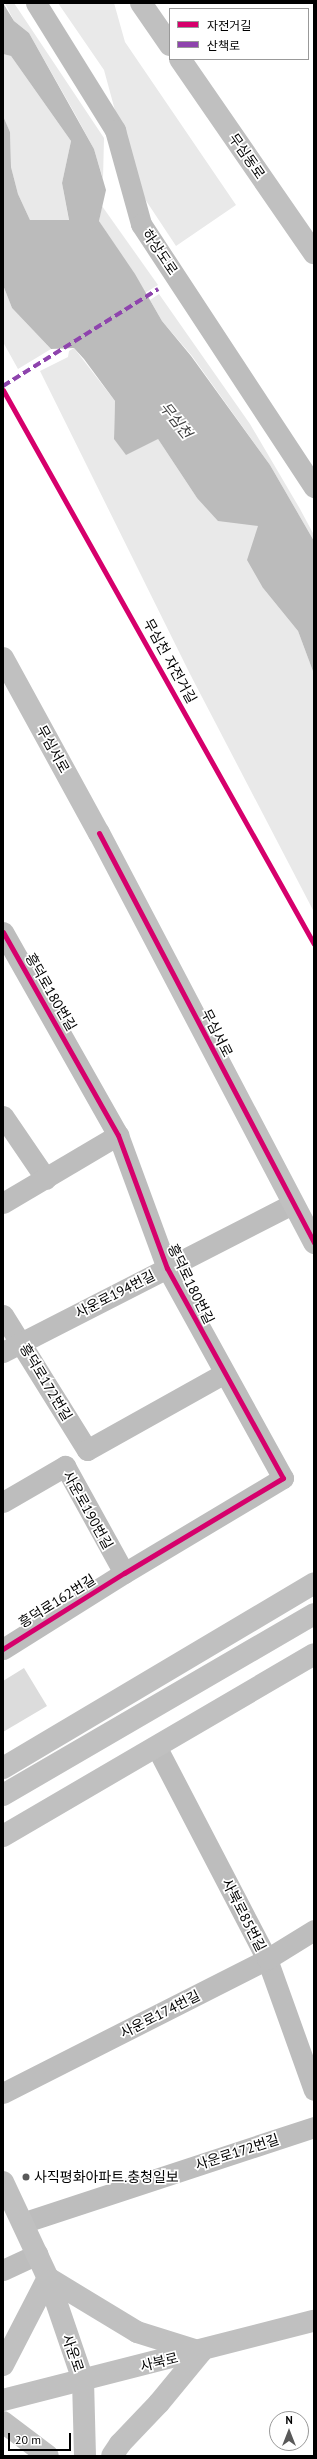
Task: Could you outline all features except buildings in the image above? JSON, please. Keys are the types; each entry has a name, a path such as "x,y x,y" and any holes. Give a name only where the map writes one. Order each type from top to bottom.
{"street":[{"name":"하상도로","path":"36,3 115,130 141,224 314,487"},
{"path":"141,3 169,43"},
{"name":"무심동로","path":"181,60 314,253"},
{"name":"무심서로","path":"3,658 99,833 292,1204 314,1243"},
{"name":"흥덕로180번길","path":"3,932 118,1135 167,1268 224,1374 283,1478 124,1573"},
{"path":"3,1116 46,1179"},
{"path":"3,1203 46,1179 118,1135"},
{"name":"사운로194번길","path":"3,1352 21,1341 292,1204"},
{"name":"흥덕로172번길","path":"3,1315 21,1341 87,1450 224,1374"},
{"name":"사운로190번길","path":"3,1502 65,1466 124,1573"},
{"name":"흥덕로162번길","path":"3,1649 124,1573"},
{"path":"3,1768 314,1583"},
{"path":"3,1795 314,1614"},
{"path":"3,1836 157,1748 314,1654"},
{"name":"사북로85번길","path":"157,1748 267,1959 314,2090"},
{"name":"사운로174번길","path":"3,2093 267,1959 314,1930"},
{"name":"사운로172번길","path":"22,2223 314,2127"},
{"name":"사운로","path":"3,2182 48,2278 83,2380 85,2456"},
{"path":"3,2270 38,2254"},
{"path":"3,2365 48,2278 137,2332 201,2352 159,2403 120,2444 112,2456"},
{"name":"사북로","path":"3,2400 201,2352 314,2321"},
{"path":"3,2422 48,2456"}],"shaded area":[{"path":"5,3 14,3 104,138 103,179 94,149 75,114 29,33 14,21"},
{"path":"58,3 114,3 125,42 236,205 176,246 135,184 104,70"},
{"path":"3,54 11,56 71,141 62,183 69,221 30,220 18,194 11,167 10,132 3,116"},
{"path":"102,206 158,285 145,293 99,221"},
{"path":"3,285 12,308 51,349 18,369 3,342"},
{"path":"159,294 250,424 300,509 314,535 314,541 270,465 192,356 162,321 150,300"},
{"path":"74,348 115,401 114,439 158,439 197,498 258,526 263,588 298,631 314,674 314,912 190,674 40,371 68,357 69,351"}],"water":[{"name":"무심천","path":"3,3 14,21 29,33 94,149 106,190 99,221 135,274 162,321 191,356 270,465 314,541 314,674 298,631 263,588 247,560 258,526 218,521 197,498 158,439 126,455 114,439 115,401 84,359 74,348 51,349 12,308 3,285 3,116 10,132 11,167 18,194 30,220 69,220 62,183 71,141 11,56 3,54"}],"marked path":[{"path":"3,386 158,289"}],"cycle path":[{"name":"무심천 자전거길","path":"3,390 314,944"},
{"path":"99,833 314,1243"},
{"path":"3,932 118,1135 167,1268 283,1478 124,1573 3,1649"}],"place":[{"name":"사직평화아파트.충청일보","path":"26,2177"}]}
